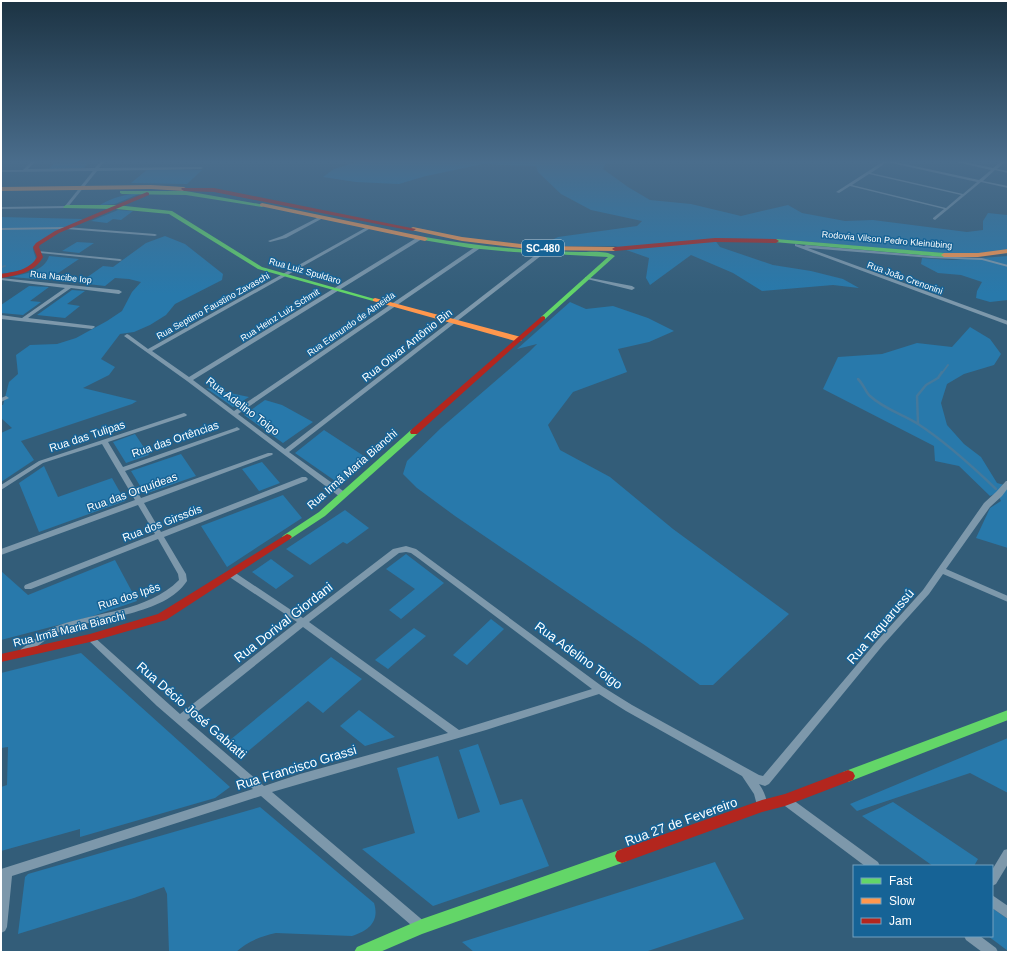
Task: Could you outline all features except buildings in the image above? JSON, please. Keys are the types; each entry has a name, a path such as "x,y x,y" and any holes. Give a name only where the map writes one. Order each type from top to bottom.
{"street":[{"path":"1,277 23,271 36,264 40,258 40,252 36,247 40,242 66,228 120,205"},
{"path":"262,205 369,228 477,248 540,254"},
{"name":"Rodovia Vilson Pedro Kleinübing","path":"292,205 462,239 538,248 620,249 726,240 945,255 978,255 1008,251"},
{"path":"932,205 947,209"},
{"path":"935,219 951,205"},
{"name":"Rua Luiz Spuldaro","path":"1,208 116,207 170,212 260,268 518,339"},
{"path":"270,241 284,237 321,218"},
{"path":"1,230 66,228 155,235"},
{"name":"Rua Septimo Faustino Zavaschi","path":"148,351 369,228"},
{"name":"Rua Heinz Luiz Schmit","path":"189,380 420,238"},
{"path":"794,244 931,257 982,259 1008,266"},
{"name":"Rua João Crenonini","path":"794,244 1008,324"},
{"name":"Rua Edmundo de Almeida","path":"234,414 477,248"},
{"path":"40,252 120,260"},
{"name":"Rua Irmã Maria Bianchi","path":"1,658 90,638 162,618 322,514 612,255 540,254"},
{"name":"Rua Olivar Antônio Bin","path":"285,452 540,254"},
{"name":"Rua Nacibe Iop","path":"1,277 119,292"},
{"path":"587,278 632,288"},
{"path":"24,319 71,286"},
{"path":"1,317 92,327"},
{"name":"Rua Adelino Toigo","path":"127,336 189,380 343,495"},
{"name":"Rua das Tulipas","path":"1,488 41,462 184,415"},
{"name":"Rua das Ortências","path":"120,470 237,429"},
{"name":"Rua dos Ipês","path":"19,654 58,629 148,604 166,597 177,590 183,582 182,574 158,536 104,441"},
{"name":"Rua das Orquídeas","path":"1,552 270,454"},
{"name":"Rua dos Girssóis","path":"28,587 304,480"},
{"name":"Rua Taquarussú","path":"765,781 880,643 906,616 942,571 987,505 1008,483"},
{"name":"Rua Adelino Toigo","path":"404,548 412,550 429,562 600,690 629,708 745,773 756,779 765,781"},
{"name":"Rua Dorival Giordani","path":"180,720 303,622 396,551 404,548"},
{"path":"942,571 1008,600"},
{"path":"231,574 303,622 457,734"},
{"name":"Rua Décio José Gabiatti","path":"90,638 180,720 422,927"},
{"name":"Rua Francisco Grassi","path":"4,873 264,791 600,690"},
{"name":"Rua 27 de Fevereiro","path":"362,952 422,927 762,806 785,800 1008,715"},
{"name":"Rua Adelino Toigo","path":"745,773 759,792 762,806"},
{"path":"785,800 873,865"},
{"path":"993,878 1008,854"},
{"path":"1,926 4,873"},
{"path":"993,902 1008,912"},
{"path":"971,937 992,952"}],"shaded area":[{"path":"583,205 697,205 741,216 789,205 802,213 845,221 873,220 967,232 983,230 983,221 988,213 1007,215 1008,249 993,252 949,254 780,240 714,239 720,247 773,265 811,271 843,279 859,288 833,285 762,291 733,273 691,255 650,285 646,278 649,258 615,246 540,246 558,237 637,226 642,221 591,210"},
{"path":"118,210 133,211 121,220 113,219 107,223 91,221"},
{"path":"1,217 83,219 38,242 33,248 36,260 31,266 26,269 1,274"},
{"path":"165,236 185,244 223,274 222,280 175,304 166,315 150,325 134,332 120,334 101,359 115,367 109,375 83,388 137,401 132,404 21,441 34,460 1,482 1,433 12,428 1,418 1,405 3,405 9,382 18,374 16,355 30,345 57,344 76,338 122,311 132,292 141,282 115,278 105,286 79,283 103,266 113,267 146,243"},
{"path":"77,242 94,243 79,253 62,251"},
{"path":"49,256 79,259 48,280 11,277 28,273 39,268 47,261"},
{"path":"1008,256 1008,300 990,302 976,298 977,291 982,282 961,275 938,273 921,264 922,258 952,260"},
{"path":"29,286 49,287 30,301 41,302 23,315 1,313 1,305"},
{"path":"72,290 85,291 67,304 80,306 65,318 37,315"},
{"path":"570,302 586,309 613,306 648,318 674,331 649,342 618,349 627,372 573,392 548,425 560,450 610,477 673,529 789,614 713,685 700,685 646,646 455,516 417,488 403,474 407,461 441,428 529,352 537,344 517,349"},
{"path":"970,327 990,339 1001,354 994,365 964,374 947,384 941,403 947,425 964,444 981,457 997,483 1008,486 1008,548 976,538 990,508 1001,501 997,493 990,496 959,466 935,461 934,446 823,389 838,357 882,354 917,343 952,347"},
{"path":"206,388 249,397 233,407"},
{"path":"265,400 282,405 313,422 283,443 244,415"},
{"path":"324,430 370,460 341,485 295,453"},
{"path":"135,434 149,455 126,463 113,442"},
{"path":"181,454 196,476 145,494 131,471"},
{"path":"262,462 280,483 259,491 242,469"},
{"path":"44,466 58,497 112,478 125,501 39,532 19,483"},
{"path":"283,495 302,518 227,567 201,526"},
{"path":"345,510 369,528 347,544 343,542 310,565 286,549"},
{"path":"406,554 444,583 401,619 389,610 415,589 386,569"},
{"path":"271,559 294,576 276,589 252,572"},
{"path":"115,560 137,601 93,616 1,640 1,571 28,595"},
{"path":"491,619 504,629 467,665 453,655"},
{"path":"414,628 426,636 388,669 375,660"},
{"path":"81,653 230,787 215,798 80,837 80,829 1,851 1,787 7,785 8,747 1,748 1,673"},
{"path":"331,657 362,679 323,713 308,701 246,753 230,740"},
{"path":"359,710 395,737 365,746 340,726"},
{"path":"1008,738 1008,793 970,773 857,811 850,804"},
{"path":"478,744 500,805 522,799 549,866 433,906 362,849 415,833 397,768 438,756 458,819 480,812 459,750"},
{"path":"893,802 978,859 975,865 932,865 862,816"},
{"path":"260,807 374,903 374,920 368,928 352,936 276,933 254,940 236,952 169,952 167,894 164,887 134,898 18,934 25,877 28,874"},
{"path":"715,862 744,919 645,952 474,952 462,942"},
{"path":"993,909 1008,919 1008,951 989,937 993,937"}],"waterway":[{"path":"1,267 5,266"},
{"path":"942,373 948,365"},
{"path":"918,424 917,396 926,385 938,378 942,372"},
{"path":"858,379 875,401 918,424"},
{"path":"918,424 949,446 996,489"}],"traffic: fast":[{"path":"66,207 116,207 170,212 260,268 375,300"},
{"path":"425,239 514,251 603,254 612,256 543,318"},
{"path":"776,241 944,255"},
{"path":"287,537 322,514 414,432"},
{"path":"848,776 1008,715"},
{"path":"362,952 422,927 622,856"}],"traffic: slow":[{"path":"264,205 425,239"},
{"path":"413,229 462,239 538,248 615,249"},
{"path":"944,255 978,255 1008,251"},
{"path":"375,300 518,339"}],"traffic: jam":[{"path":"1,276 24,271 34,266 40,257 36,247 38,244 57,232 120,205"},
{"path":"293,205 413,229"},
{"path":"615,249 715,240 776,241"},
{"path":"414,432 543,318"},
{"path":"1,658 90,638 162,617 287,537"},
{"path":"622,856 762,806 785,800 848,776"}]}
